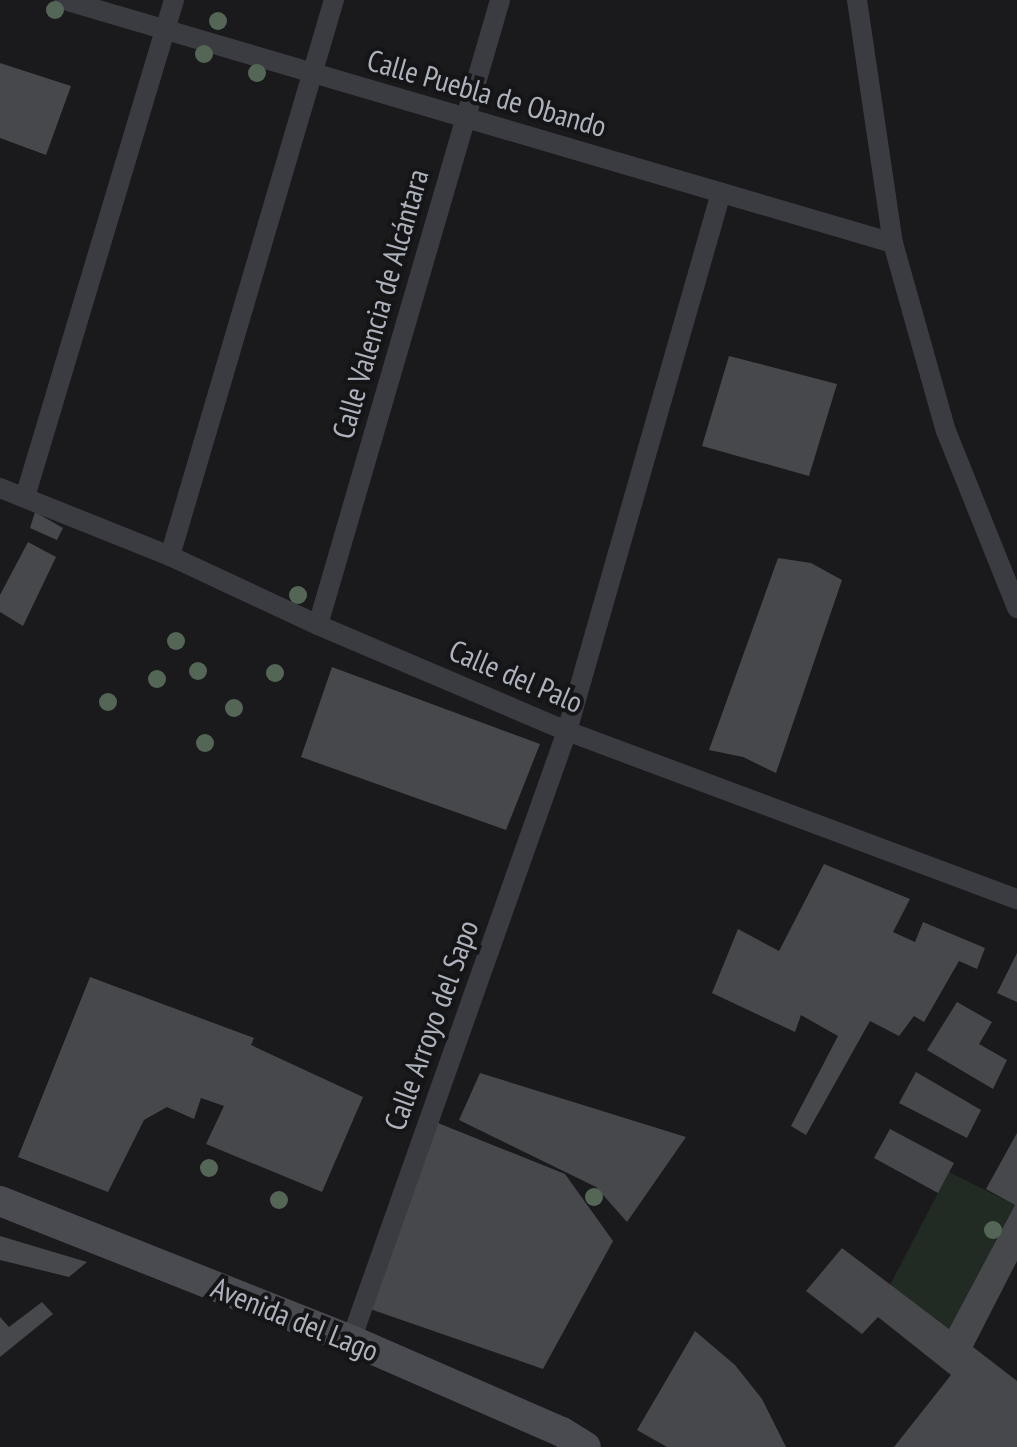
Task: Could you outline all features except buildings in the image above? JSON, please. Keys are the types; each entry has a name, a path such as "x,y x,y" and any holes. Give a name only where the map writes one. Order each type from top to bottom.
{"street":[{"name":"Calle Puebla de Obando","path":"64,0 894,243"},
{"path":"25,498 174,0"},
{"path":"170,556 334,0"},
{"name":"Calle Valencia de Alcántara","path":"318,625 500,0"},
{"path":"857,0 894,243 946,431 1017,608"},
{"name":"Calle Arroyo del Sapo","path":"351,1340 567,731 721,194"},
{"name":"Calle del Palo","path":"0,488 170,556 318,625 567,731 1017,899"},
{"name":"Avenida del Lago","path":"0,1201 351,1340 562,1432 586,1447"}],"shaded area":[{"path":"949,1172 1015,1205 949,1329 890,1285"}]}
